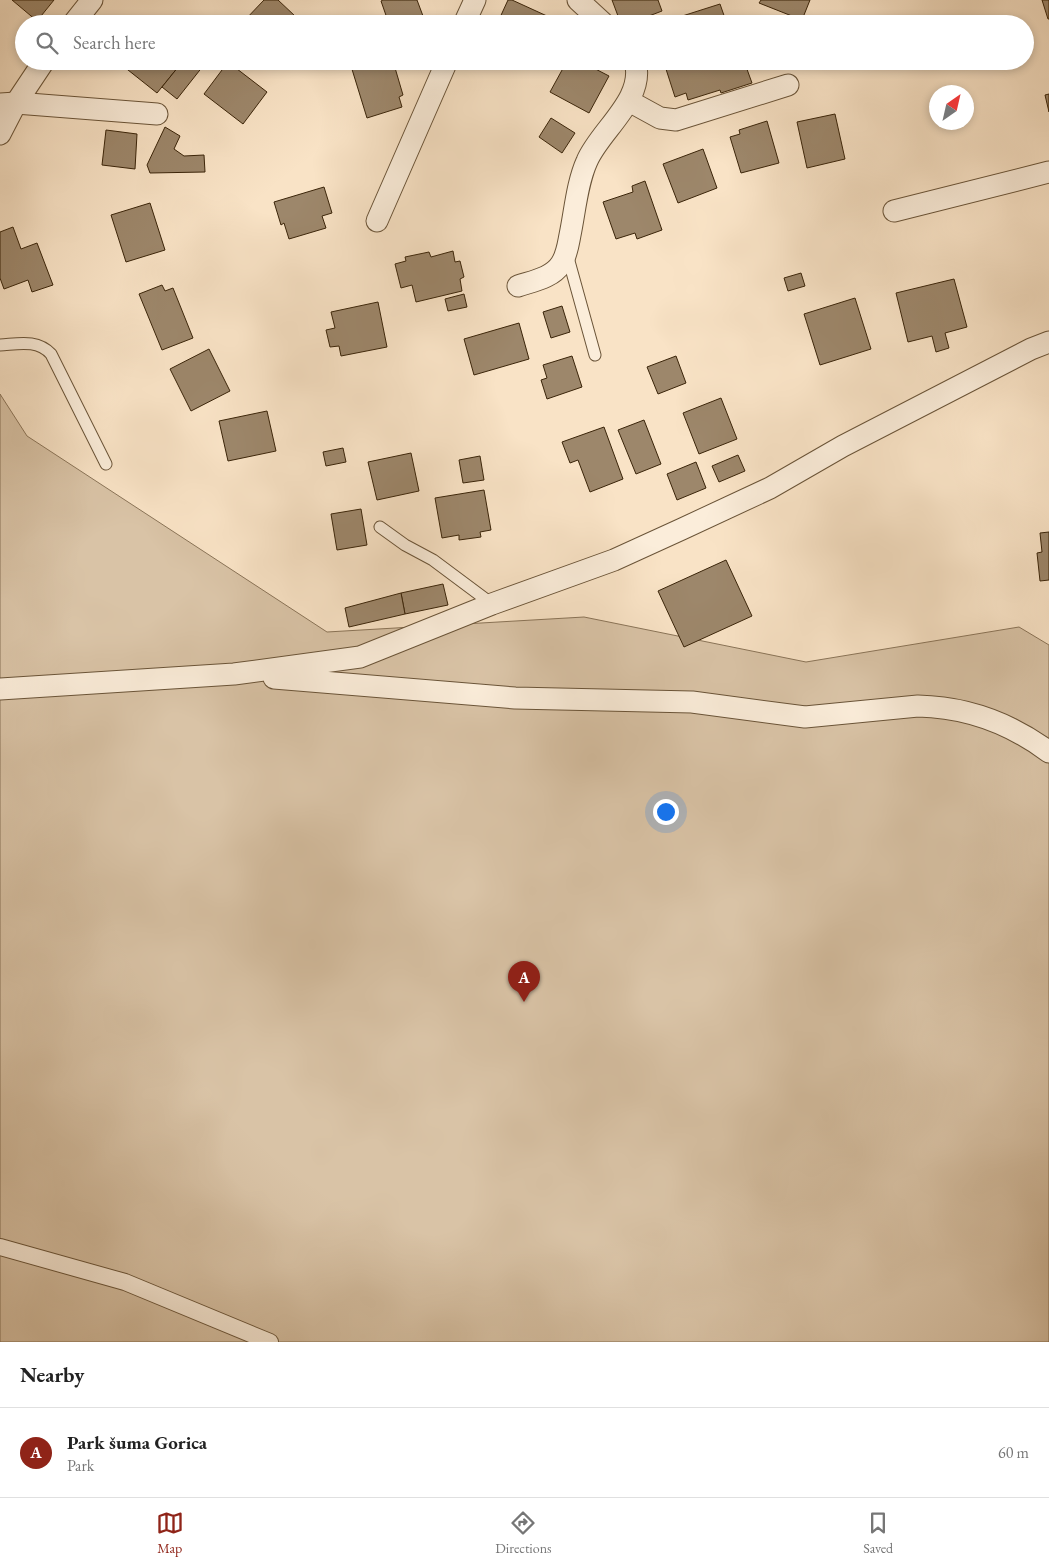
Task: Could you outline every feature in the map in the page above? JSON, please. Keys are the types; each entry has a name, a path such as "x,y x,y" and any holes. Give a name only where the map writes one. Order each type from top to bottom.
{"street":[{"path":"80,15 92,0"},
{"path":"468,15 474,0"},
{"path":"578,0 594,15"},
{"path":"0,134 8,103 36,70"},
{"path":"377,221 443,70"},
{"path":"518,286 551,275 561,264 567,252 586,161 598,140 629,101 636,70"},
{"path":"629,101 660,118 676,120 788,85"},
{"path":"8,103 157,114"},
{"path":"894,211 1049,172"},
{"path":"0,689 234,674 360,657 492,604 614,560 682,529 770,488 843,446 1031,349 1049,342"},
{"path":"234,674 515,698 692,702 805,717 932,706 962,710 986,717 1046,747"},
{"path":"0,1247 125,1282 270,1342"}],"lane":[{"path":"567,252 595,355"},
{"path":"0,345 41,345 51,354 106,464"},
{"path":"380,527 405,545 433,560 492,604"}],"shaded area":[{"path":"0,394 27,436 327,632 584,617 806,662 1019,627 1049,645 1049,1342 0,1342"}],"building":[{"path":"12,0 54,0 42,15 30,15"},
{"path":"264,0 278,0 294,15 250,15"},
{"path":"417,0 423,15 386,15 381,1"},
{"path":"508,0 512,0 545,15 501,15"},
{"path":"612,0 658,0 662,11 652,15 618,15"},
{"path":"761,0 810,0 804,15 789,15 759,3"},
{"path":"1042,0 1049,0 1049,19 1048,19"},
{"path":"720,4 724,15 685,15"},
{"path":"128,70 176,70 157,93"},
{"path":"176,70 200,70 177,99 162,87"},
{"path":"222,70 238,70 267,92 243,124 204,94"},
{"path":"352,70 396,70 403,95 399,97 402,107 367,118"},
{"path":"562,70 597,70 609,76 589,113 550,92"},
{"path":"666,70 747,70 752,83 721,93 720,90 688,100 686,93 675,97"},
{"path":"1049,94 1049,112 1045,95"},
{"path":"835,114 845,159 807,168 797,122"},
{"path":"551,118 575,133 562,153 539,137"},
{"path":"767,121 779,163 741,173 730,137 740,134 739,130"},
{"path":"165,127 180,136 174,149 184,156 204,155 205,172 150,173 147,165"},
{"path":"106,130 137,134 135,169 102,165"},
{"path":"703,149 717,188 678,203 663,164"},
{"path":"645,181 662,230 637,239 635,233 616,239 603,202 633,192 632,186"},
{"path":"324,187 332,213 322,216 326,228 289,239 284,223 281,225 274,202"},
{"path":"150,203 165,250 126,262 111,215"},
{"path":"13,227 21,249 37,243 53,285 32,292 28,280 4,289 0,278 0,232"},
{"path":"453,251 455,262 460,261 464,277 460,279 462,291 416,302 412,285 401,288 395,264 406,261 405,257 429,252 431,257"},
{"path":"801,273 805,286 788,291 784,278"},
{"path":"954,279 967,327 945,333 949,348 936,352 932,336 908,342 896,293"},
{"path":"162,285 165,291 173,288 193,338 162,350 139,294"},
{"path":"464,294 467,307 448,311 445,299"},
{"path":"855,298 871,349 820,365 804,314"},
{"path":"378,302 387,347 341,356 339,346 330,347 326,330 335,328 331,312"},
{"path":"562,306 570,332 551,338 543,312"},
{"path":"519,323 529,359 474,375 464,339"},
{"path":"209,349 230,391 191,411 170,369"},
{"path":"572,356 582,387 547,399 541,380 547,378 543,365"},
{"path":"676,356 686,383 658,394 647,367"},
{"path":"721,398 737,439 699,454 683,413"},
{"path":"267,411 276,451 228,461 219,421"},
{"path":"644,420 661,464 636,474 618,430"},
{"path":"604,427 623,479 590,492 578,460 570,463 562,442"},
{"path":"343,448 346,462 326,466 323,452"},
{"path":"411,453 419,491 377,500 368,462"},
{"path":"738,455 745,471 719,482 712,466"},
{"path":"480,456 484,480 463,483 459,460"},
{"path":"696,462 706,488 677,500 667,474"},
{"path":"484,490 491,530 480,532 481,537 459,540 459,535 442,538 435,498"},
{"path":"361,509 367,545 337,550 331,514"},
{"path":"1049,532 1049,580 1040,581 1037,553 1042,552 1040,533"},
{"path":"726,560 752,616 684,647 658,591"},
{"path":"443,584 448,605 405,614 401,593"},
{"path":"401,593 405,614 349,627 345,608"}],"place":[{"name":"Park šuma Gorica","path":"524,1002"}]}
